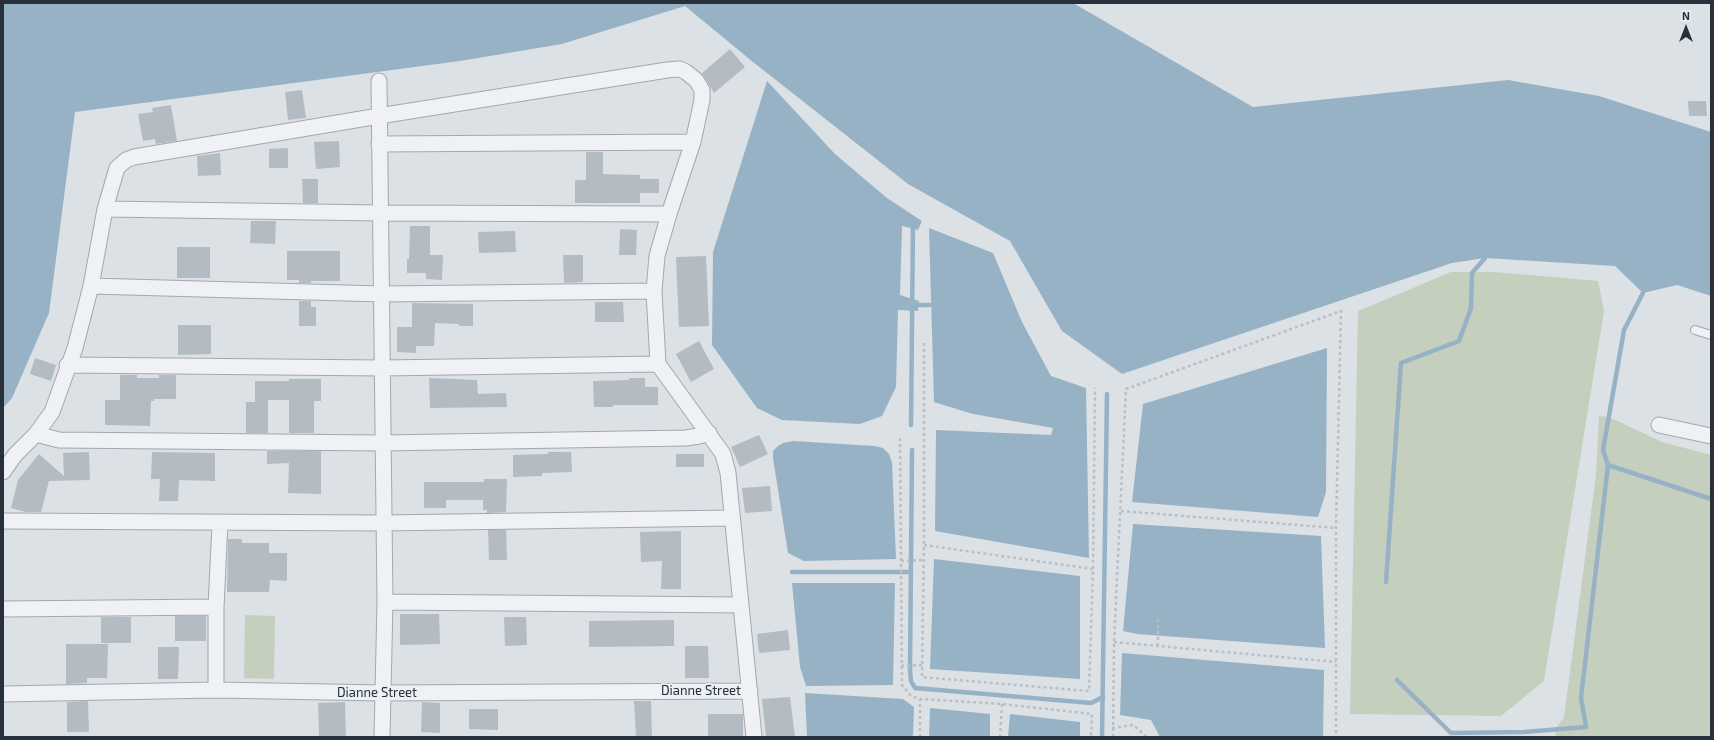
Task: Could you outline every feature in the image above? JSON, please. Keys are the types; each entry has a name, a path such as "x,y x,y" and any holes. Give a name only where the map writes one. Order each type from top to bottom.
{"street":[{"path":"3,472 15,455 36,434 52,412 75,348 91,286 105,209 117,168 122,162 134,157 379,116 659,71 680,69 696,80 703,94 701,112 693,142 669,214 657,256 654,291 658,364 723,454 728,473 754,737"},
{"path":"379,81 385,602 382,737"},
{"path":"379,144 693,142"},
{"path":"105,209 669,214"},
{"path":"91,286 382,294 654,291"},
{"path":"68,365 382,368 658,364"},
{"path":"1659,425 1711,436"},
{"path":"36,434 59,440 382,443 686,438 709,433"},
{"path":"3,521 383,523 732,518"},
{"path":"216,690 216,607 220,523"},
{"path":"385,602 741,604"},
{"path":"3,609 216,607"},
{"name":"Dianne Street","path":"3,694 216,690 382,693 750,691"}],"lane":[{"path":"1695,330 1711,335"}],"path":[{"path":"1113,737 1114,642 1126,389 1340,311 1336,528 1336,737"},
{"path":"924,343 924,560 922,677 1089,691 1093,569 1095,388"},
{"path":"900,438 902,684 911,696 920,700 1002,704 1092,714 1091,737"},
{"path":"1121,511 1336,528"},
{"path":"924,545 1093,569"},
{"path":"901,561 924,560"},
{"path":"1158,618 1158,645"},
{"path":"1114,642 1336,662"},
{"path":"901,666 922,665"},
{"path":"920,700 920,737"},
{"path":"1000,737 1002,704"},
{"path":"1112,728 1133,725 1147,737"}],"green space":[{"path":"1451,272 1495,272 1598,281 1604,311 1544,681 1501,716 1350,714 1358,311"},
{"path":"1599,416 1609,417 1662,442 1711,455 1711,737 1556,737 1555,730 1564,717 1596,475"},
{"path":"245,615 275,616 274,679 244,678"}],"water":[{"path":"3,3 1073,3 1253,107 1508,80 1599,96 1711,132 1711,296 1677,285 1643,293 1615,266 1485,258 1452,263 1122,374 1062,331 1010,241 908,184 753,62 685,6 562,44 460,61 75,112 49,313 12,398 3,408"},
{"path":"767,81 835,154 887,198 922,221 918,230 902,226 900,295 919,301 918,311 898,310 896,387 882,416 860,424 782,420 757,408 712,345 713,252"},
{"path":"929,228 993,253 1022,322 1051,376 1086,388 1089,558 935,531 936,430 1051,435 1053,428 973,414 934,402"},
{"path":"1327,348 1326,492 1318,517 1132,502 1143,404"},
{"path":"793,441 875,446 883,448 889,454 892,462 896,559 804,561 788,553 773,451 783,443"},
{"path":"1133,524 1321,536 1325,648 1137,634 1123,631"},
{"path":"934,559 1080,576 1080,679 930,669"},
{"path":"792,583 895,583 893,685 806,686 800,667"},
{"path":"1122,653 1324,670 1323,737 1160,737 1151,720 1120,715"},
{"path":"805,693 903,699 914,707 913,737 807,737"},
{"path":"930,708 990,714 990,737 929,737"},
{"path":"1010,714 1080,722 1080,737 1008,737"}],"building":[{"path":"730,49 745,67 714,93 702,73"},
{"path":"302,90 306,118 288,120 285,92"},
{"path":"1688,101 1706,101 1707,116 1689,116"},
{"path":"171,105 177,141 156,144 155,139 143,141 138,114 153,112 152,108"},
{"path":"339,141 340,167 316,169 314,142"},
{"path":"288,148 288,168 269,168 269,149"},
{"path":"586,152 603,152 603,174 640,175 640,179 659,179 659,193 640,193 640,203 575,203 575,180 586,180"},
{"path":"220,153 221,175 198,176 197,156"},
{"path":"302,179 318,179 318,203 303,203"},
{"path":"251,221 276,221 275,244 250,243"},
{"path":"410,226 430,226 430,255 443,255 442,280 426,279 426,273 407,273"},
{"path":"620,229 637,230 636,255 619,255"},
{"path":"515,231 516,252 479,253 478,232"},
{"path":"177,247 210,247 210,278 177,278"},
{"path":"287,251 340,251 340,281 311,281 311,283 299,283 299,280 287,280"},
{"path":"563,255 583,255 583,282 564,283"},
{"path":"706,256 709,326 679,327 676,257"},
{"path":"299,301 311,301 311,307 316,307 316,326 299,326"},
{"path":"595,302 623,302 624,322 595,322"},
{"path":"412,303 473,304 473,326 435,323 434,346 416,346 416,353 397,352 397,327 412,327"},
{"path":"178,325 211,325 211,354 178,355"},
{"path":"699,341 714,369 691,382 676,354"},
{"path":"35,358 56,365 51,381 30,374"},
{"path":"120,375 137,375 137,378 159,378 159,375 176,375 176,399 154,399 154,401 151,401 150,426 105,425 105,400 120,400"},
{"path":"429,378 477,380 478,394 506,393 507,407 430,408"},
{"path":"629,378 645,378 645,387 658,387 658,405 613,405 613,407 594,407 593,381 629,380"},
{"path":"289,379 321,379 321,401 314,401 314,433 289,433 289,400 268,400 268,433 246,433 246,402 255,402 255,381 289,381"},
{"path":"759,435 768,454 740,467 731,447"},
{"path":"267,451 321,451 321,494 288,493 289,463 267,464"},
{"path":"89,452 90,480 49,481 41,512 26,512 11,508 18,480 39,454 64,476 63,453"},
{"path":"152,452 215,453 215,481 179,480 178,501 159,501 160,479 151,479"},
{"path":"548,452 571,452 572,472 542,473 542,476 513,477 513,455 548,454"},
{"path":"676,454 704,454 704,467 676,467"},
{"path":"484,479 507,479 506,512 487,513 487,510 483,510 483,500 446,500 446,508 424,508 424,482 484,482"},
{"path":"770,486 772,511 745,513 742,488"},
{"path":"488,530 506,530 507,560 489,560"},
{"path":"681,531 681,589 661,589 662,561 641,562 640,532"},
{"path":"228,539 242,539 242,543 269,543 269,553 287,553 287,581 270,580 269,592 227,592"},
{"path":"400,614 439,614 440,644 400,645"},
{"path":"175,616 206,616 206,641 175,641"},
{"path":"101,617 131,617 131,643 101,643"},
{"path":"504,617 526,617 527,645 505,646"},
{"path":"674,620 674,646 589,647 589,621"},
{"path":"788,630 790,650 759,653 757,634"},
{"path":"66,644 108,644 107,678 87,678 87,683 66,684"},
{"path":"685,646 708,646 709,678 685,678"},
{"path":"158,647 179,647 178,679 158,679"},
{"path":"790,697 795,737 766,737 762,699"},
{"path":"88,701 89,732 67,732 67,702"},
{"path":"634,701 651,701 652,737 636,737"},
{"path":"345,702 346,737 319,737 318,703"},
{"path":"422,702 440,703 440,733 421,732"},
{"path":"469,709 498,709 498,730 469,729"},
{"path":"708,714 743,714 743,737 708,737"}],"waterway":[{"path":"911,425 913,223"},
{"path":"1386,582 1401,363 1459,341 1471,308 1472,273 1485,258"},
{"path":"1643,293 1624,330 1603,450 1608,465 1711,499"},
{"path":"914,305 930,305"},
{"path":"1102,737 1107,394"},
{"path":"912,450 910,671 911,681 915,688 1091,703 1103,697"},
{"path":"1397,680 1451,733 1524,732 1586,727 1581,698 1608,465"},
{"path":"792,572 911,572"}]}
